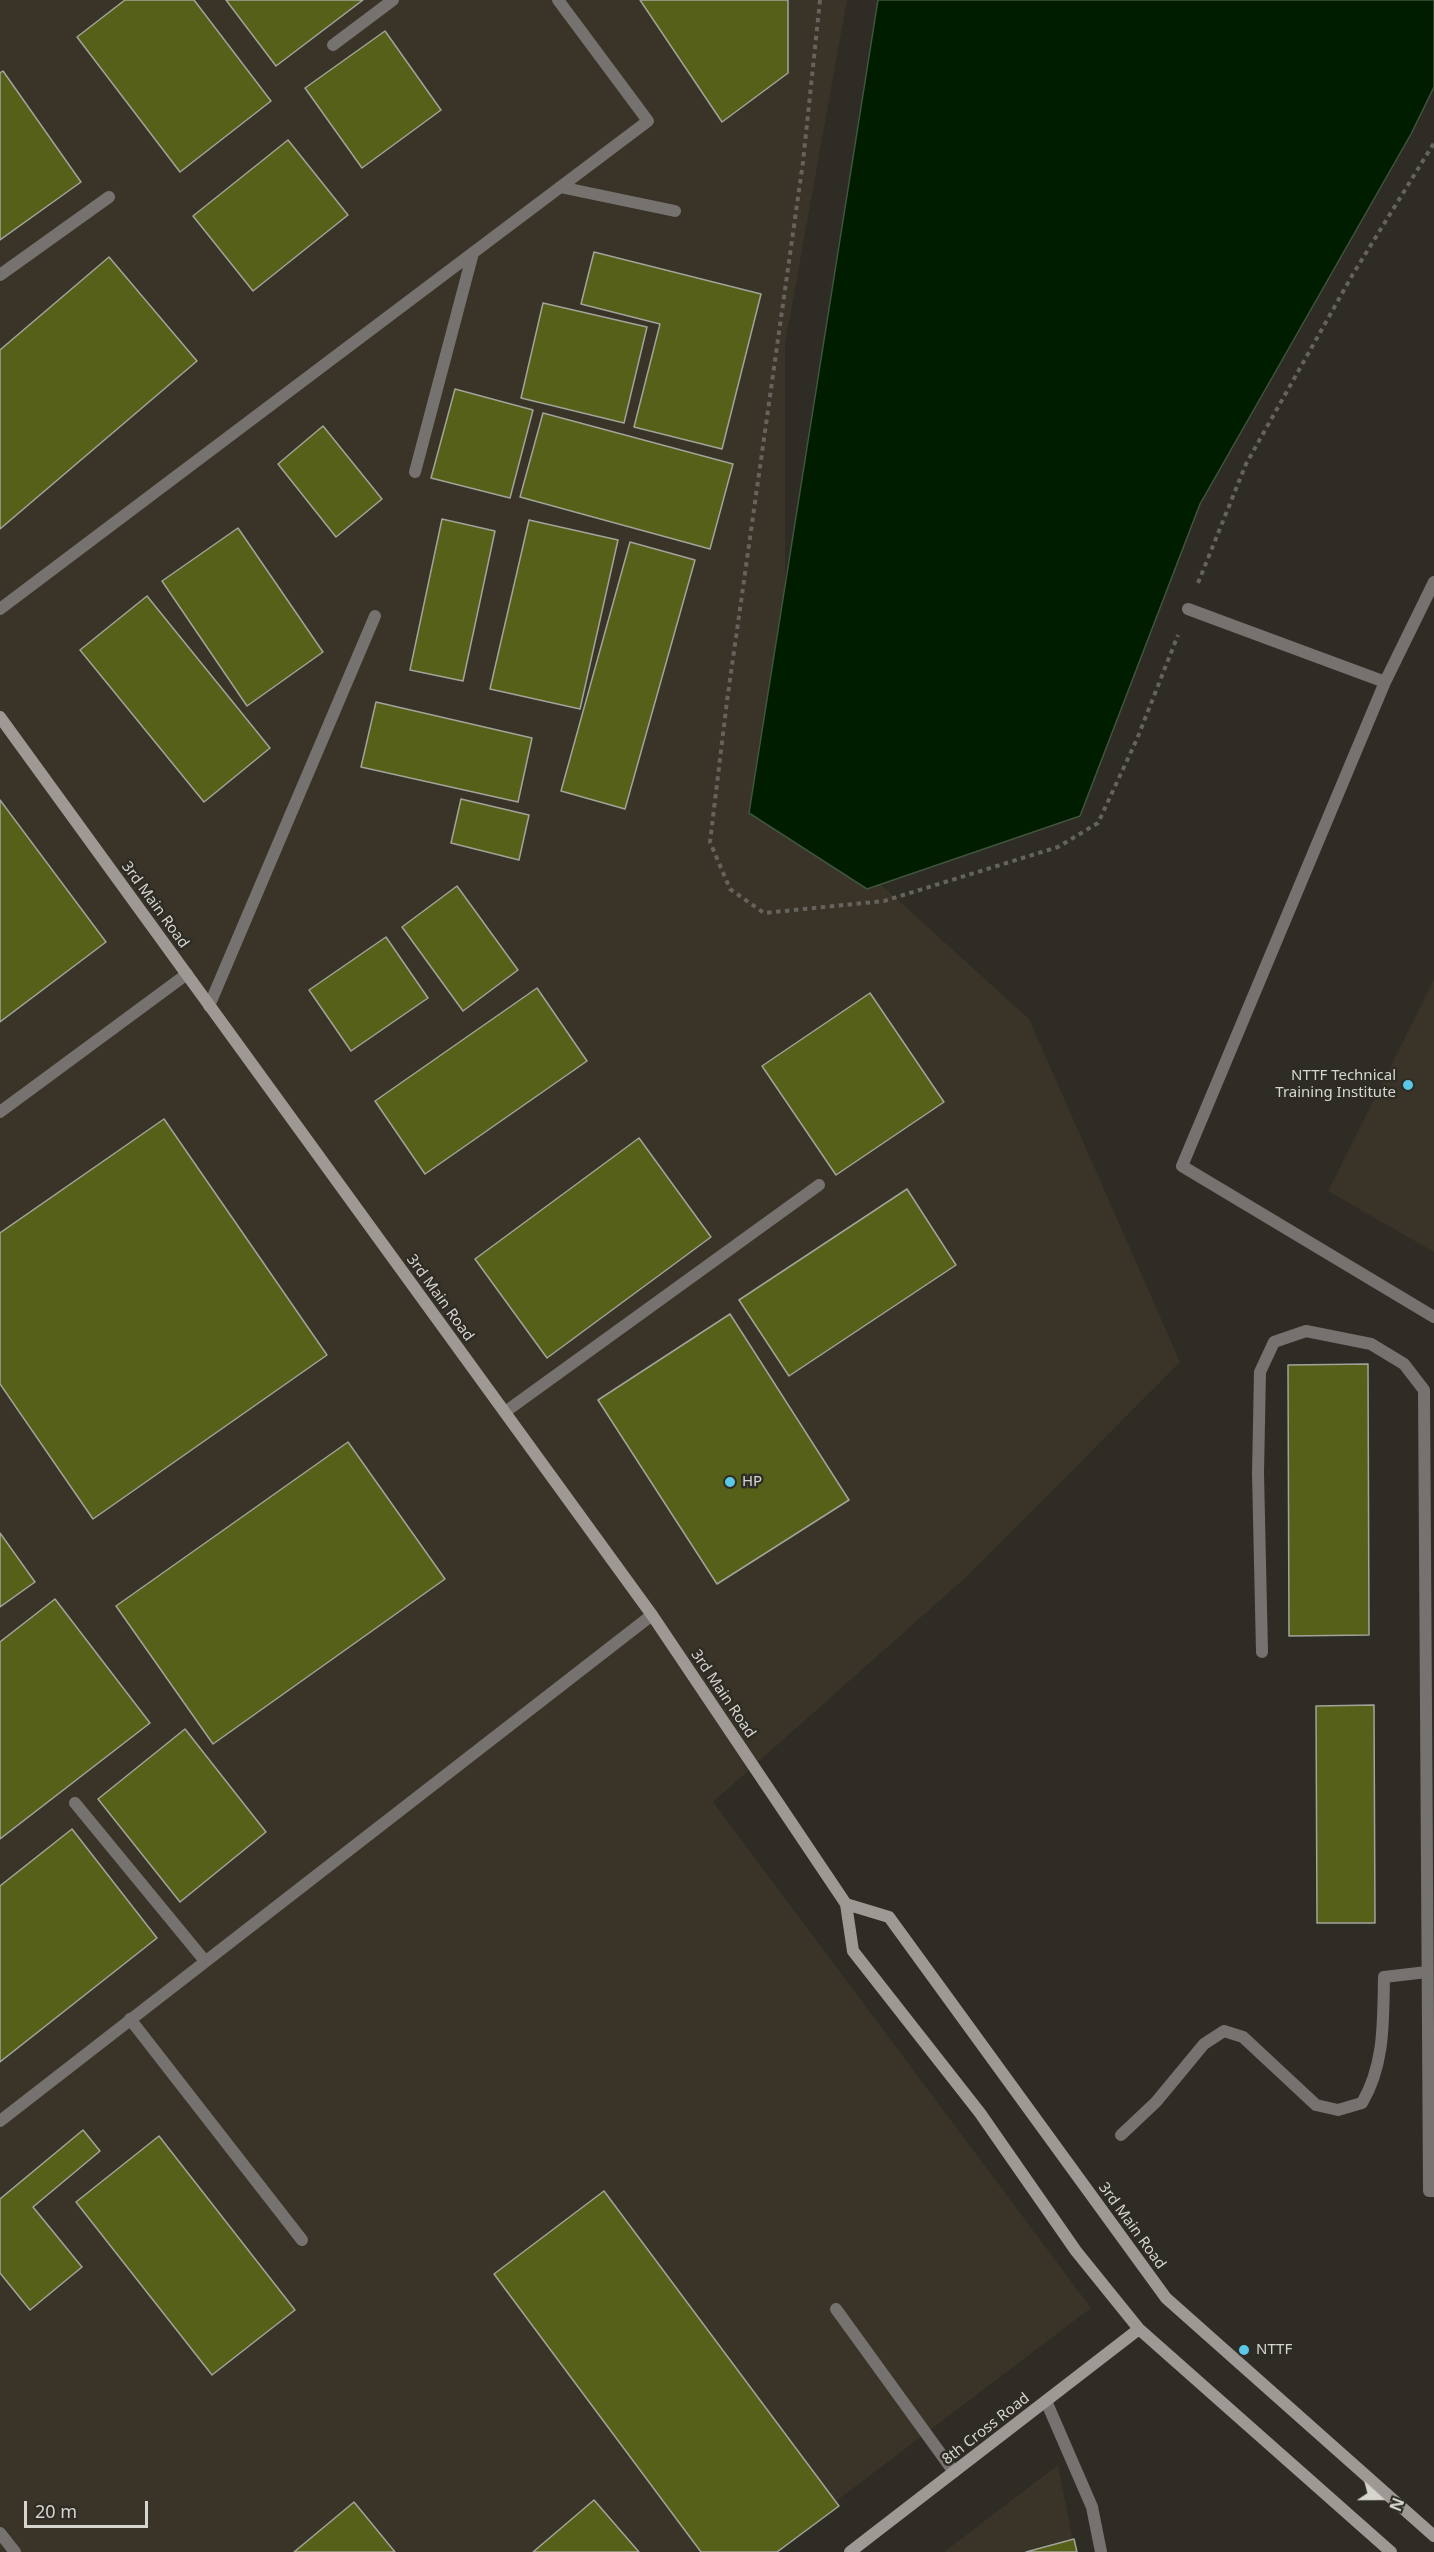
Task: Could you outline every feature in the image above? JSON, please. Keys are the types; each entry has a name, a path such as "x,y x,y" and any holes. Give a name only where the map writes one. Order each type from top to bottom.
{"main road":[{"name":"3rd Main Road","path":"0,717 652,1615 846,1904 853,1951 980,2114 1076,2251 1139,2329 1391,2552"},
{"name":"3rd Main Road","path":"846,1904 889,1917 1166,2298 1434,2536"},
{"name":"8th Cross Road","path":"850,2552 1139,2329"}],"street":[{"path":"333,45 393,0"},
{"path":"0,609 648,121 558,0"},
{"path":"560,188 675,211"},
{"path":"0,275 109,197"},
{"path":"415,472 473,253"},
{"path":"1434,582 1385,682 1182,1166 1434,1317"},
{"path":"1188,609 1385,682"},
{"path":"209,1005 375,616"},
{"path":"0,1112 187,974"},
{"path":"505,1412 819,1185"},
{"path":"1262,1652 1258,1473 1260,1372 1274,1342 1306,1331 1371,1344 1404,1364 1424,1390 1429,2191 1434,2191"},
{"path":"0,2121 652,1615"},
{"path":"75,1803 205,1961"},
{"path":"1120,2135 1156,2102 1204,2044 1224,2031 1243,2037 1316,2105 1338,2110 1362,2103 1372,2085 1382,2045 1384,1977 1427,1972"},
{"path":"130,2019 302,2240"},
{"path":"836,2309 954,2472"},
{"path":"1046,2401 1092,2507 1101,2552"},
{"path":"0,2533 15,2552"}],"path":[{"path":"820,0 803,162 726,701 710,842 730,889 764,913 884,901 1058,847 1098,823 1137,739 1246,464 1353,274 1434,143"}],"shaded area":[{"path":"0,0 847,0 785,344 785,812 888,891 1029,1019 1180,1362 964,1579 713,1802 1091,2308 769,2552 0,2552"},
{"path":"878,0 1434,0 1434,87 1411,134 1200,504 1080,816 867,889 749,813"},
{"name":"NTTF Technical Training Institute","path":"1434,980 1434,1252 1328,1191"},
{"path":"1058,2465 1075,2552 944,2552"}],"building":[{"path":"125,0 194,0 271,101 180,172 77,37"},
{"path":"226,0 363,0 276,66"},
{"path":"640,0 788,0 788,73 722,122"},
{"path":"385,31 441,110 362,168 305,88"},
{"path":"3,71 81,182 0,240 0,73"},
{"path":"288,140 348,215 253,291 193,216"},
{"path":"594,252 761,294 722,449 634,427 660,324 581,304"},
{"path":"109,257 197,361 0,529 0,350"},
{"path":"543,303 647,327 624,423 521,398"},
{"path":"455,389 533,410 510,498 431,478"},
{"path":"543,413 733,464 710,549 520,497"},
{"path":"323,426 382,499 336,537 278,464"},
{"path":"442,519 495,531 463,681 410,670"},
{"path":"529,520 618,540 580,709 490,689"},
{"path":"238,528 323,652 247,706 162,581"},
{"path":"630,542 695,560 625,809 561,791"},
{"path":"147,596 270,748 204,802 80,650"},
{"path":"376,702 532,738 518,802 361,767"},
{"path":"461,799 529,815 519,860 451,843"},
{"path":"0,800 106,942 0,1022"},
{"path":"457,886 518,970 463,1011 402,927"},
{"path":"386,937 428,998 351,1051 309,990"},
{"path":"537,988 587,1061 425,1174 375,1101"},
{"path":"870,993 944,1102 836,1175 762,1066"},
{"path":"164,1119 327,1355 93,1519 0,1384 0,1233"},
{"path":"639,1138 711,1237 547,1358 475,1259"},
{"path":"907,1189 956,1265 789,1376 739,1300"},
{"path":"730,1314 849,1500 717,1584 598,1400"},
{"path":"1368,1364 1369,1635 1289,1636 1288,1365"},
{"path":"348,1442 445,1579 213,1744 116,1606"},
{"path":"0,1533 35,1582 0,1607"},
{"path":"55,1599 150,1723 0,1839 0,1642"},
{"path":"1374,1705 1375,1923 1317,1923 1316,1706"},
{"path":"185,1729 266,1832 180,1902 98,1799"},
{"path":"72,1829 157,1938 0,2062 0,1886"},
{"path":"83,2130 100,2151 33,2207 82,2267 30,2310 0,2273 0,2199"},
{"path":"159,2136 295,2310 212,2375 76,2202"},
{"path":"604,2191 839,2506 777,2552 701,2552 494,2274"},
{"path":"594,2500 639,2552 533,2552"},
{"path":"354,2502 395,2552 294,2552"},
{"path":"1074,2539 1077,2552 1026,2552"}],"place":[{"name":"NTTF Technical Training Institute","path":"1408,1085"},
{"name":"HP","path":"730,1482"},
{"name":"NTTF","path":"1244,2350"}]}
